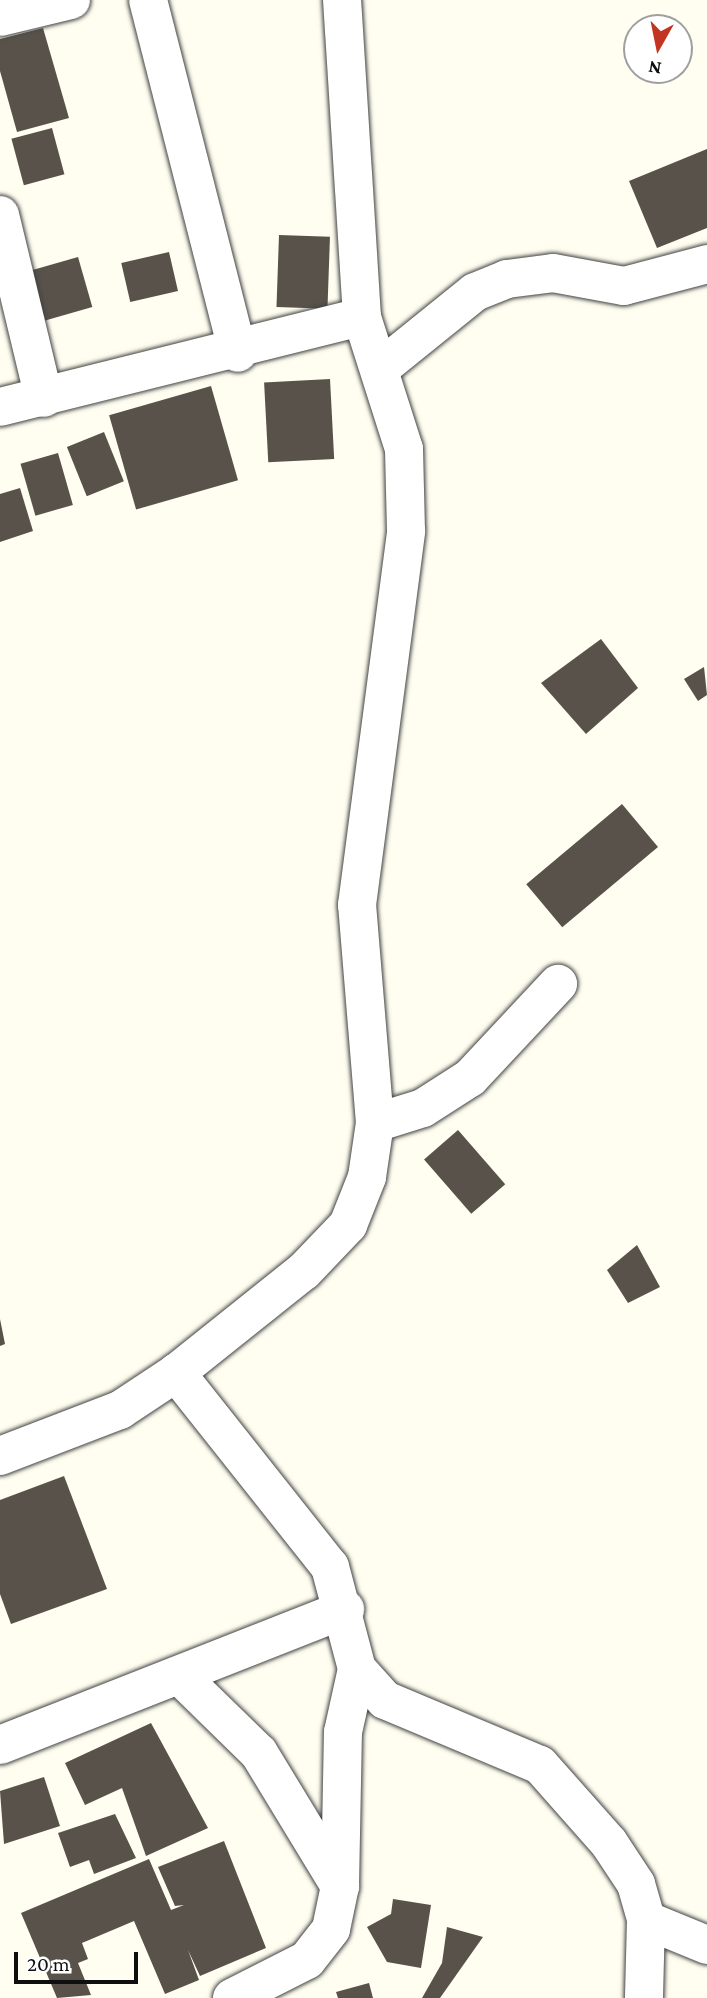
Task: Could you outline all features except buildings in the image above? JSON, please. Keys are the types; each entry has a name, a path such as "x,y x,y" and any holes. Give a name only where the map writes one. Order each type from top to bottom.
{"street":[{"path":"0,17 71,0"},
{"path":"148,0 238,353"},
{"path":"0,1456 120,1410 176,1373 304,1271 348,1225 366,1177 375,1123 357,905 406,531 404,449 382,367 362,317 342,0"},
{"path":"0,215 44,398"},
{"path":"382,367 475,292 507,279 554,273 624,286 707,264"},
{"path":"0,407 238,353 362,317"},
{"path":"375,1123 423,1108 470,1078 558,984"},
{"path":"176,1373 330,1567 345,1609 357,1670 342,1732 340,1886 331,1929 307,1960 232,1998"},
{"path":"0,1745 345,1609"},
{"path":"357,1670 385,1700 540,1765 616,1853 636,1884 646,1920 644,1998"},
{"path":"180,1676 259,1753 340,1886"},
{"path":"646,1920 707,1945"}]}
